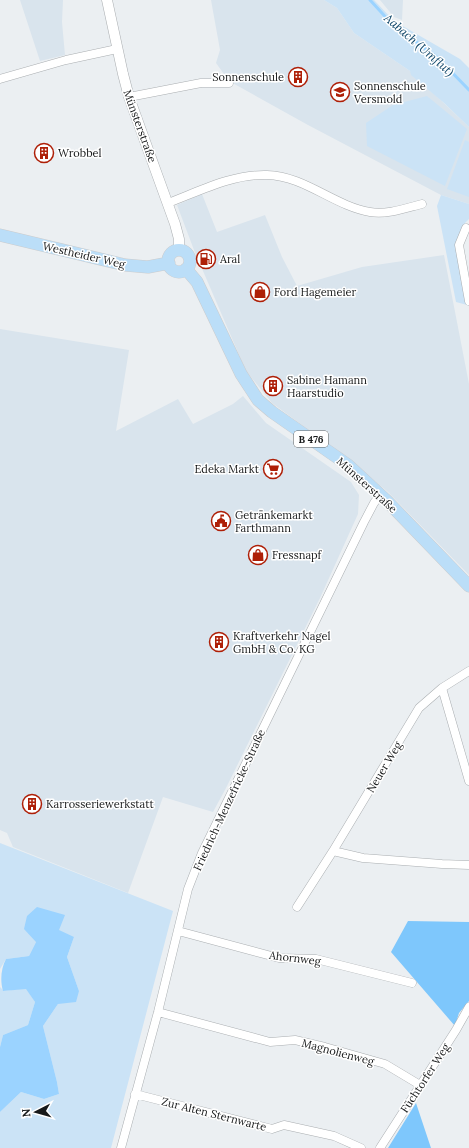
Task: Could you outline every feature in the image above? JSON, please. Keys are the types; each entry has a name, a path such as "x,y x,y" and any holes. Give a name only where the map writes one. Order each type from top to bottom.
{"main road":[{"name":"Westheider Weg","path":"0,235 125,265 148,267 169,264"},
{"path":"179,250 186,252 189,257 190,264 186,269 180,272 173,270 169,264 169,257 171,254 179,250"},
{"name":"Münsterstraße","path":"186,269 197,282 241,374 258,400 272,412 348,465 380,495 469,586"}],"street":[{"name":"Münsterstraße","path":"107,0 129,97 175,224 179,239 179,250"},
{"path":"0,79 66,60 117,49"},
{"path":"129,97 201,83 229,83"},
{"path":"168,203 232,178 253,175 269,175 297,181 355,209 372,212 394,211 422,204"},
{"path":"466,228 459,245 469,301"},
{"name":"Friedrich-Menzefricke-Straße","path":"121,1148 158,1012 188,889 202,853 361,528 374,503 380,495"},
{"name":"Neuer Weg","path":"297,908 419,708 442,688 469,671"},
{"path":"442,688 469,780"},
{"path":"333,851 363,858 469,865"},
{"name":"Ahornweg","path":"178,931 279,958 316,959 412,983"},
{"name":"Füchtorfer Weg","path":"380,1148 456,1030 469,1007"},
{"name":"Magnolienweg","path":"158,1012 270,1042 295,1040 325,1047 385,1064 420,1085"},
{"name":"Zur Alten Sternwarte","path":"135,1094 272,1129 284,1125 334,1136 361,1148"}],"shaded area":[{"path":"20,0 63,0 62,22 65,55 40,61"},
{"name":"Sonnenschule Versmold","path":"211,0 324,0 337,8 354,33 410,71 469,127 469,204 441,195 308,125 229,81 216,63 220,50"},
{"path":"324,0 374,0 394,21 460,59 469,68 469,127 411,75 410,71 354,33 337,8"},
{"path":"380,0 403,0 402,20 394,17"},
{"path":"427,96 467,129 445,186 367,146 366,123 393,105"},
{"path":"465,140 469,142 469,197 447,189"},
{"path":"202,194 217,232 265,215 282,257 297,286 362,267 444,255 469,384 469,575 388,492 352,462 272,403 246,371 194,250 177,205"},
{"path":"441,195 469,204 469,219 465,223 456,244 467,305 456,302 437,206"},
{"path":"0,329 129,350 116,431 178,399 193,424 233,404 243,396 266,423 351,482 359,495 358,514 320,598 213,812 163,797 128,893 13,847 7,833 0,830"},
{"path":"0,843 173,911 111,1148 0,1148 0,1112 21,1092 44,1099 59,1094 43,1026 58,1004 79,991 67,957 74,937 36,942 29,956 6,959 0,969"},
{"path":"37,907 65,915 59,930 74,937 67,957 79,991 76,1002 58,1004 43,1026 59,1094 44,1099 21,1092 0,1112 0,1047 3,1035 28,1025 35,1002 26,989 3,991 2,970 6,959 29,956 36,942 24,929 27,916"},
{"path":"408,921 469,922 469,1001 459,1013 455,1026 391,952"},
{"path":"0,987 4,991 26,988 35,1002 28,1025 3,1035 0,1047"},
{"path":"416,1103 431,1148 388,1148"}],"waterway":[{"name":"Aabach (Umflut)","path":"370,0 392,24 438,58 469,90"}],"place":[{"name":"Sonnenschule","path":"298,77"},
{"name":"Sonnenschule Versmold","path":"340,92"},
{"name":"Wrobbel","path":"44,153"},
{"name":"Aral","path":"206,259"},
{"name":"Ford Hagemeier","path":"260,292"},
{"name":"Sabine Hamann Haarstudio","path":"273,386"},
{"name":"Edeka Markt","path":"273,469"},
{"name":"Getränkemarkt Farthmann","path":"221,521"},
{"name":"Fressnapf","path":"258,555"},
{"name":"Kraftverkehr Nagel GmbH & Co. KG","path":"219,642"},
{"name":"Karrosseriewerkstatt","path":"32,804"}]}
